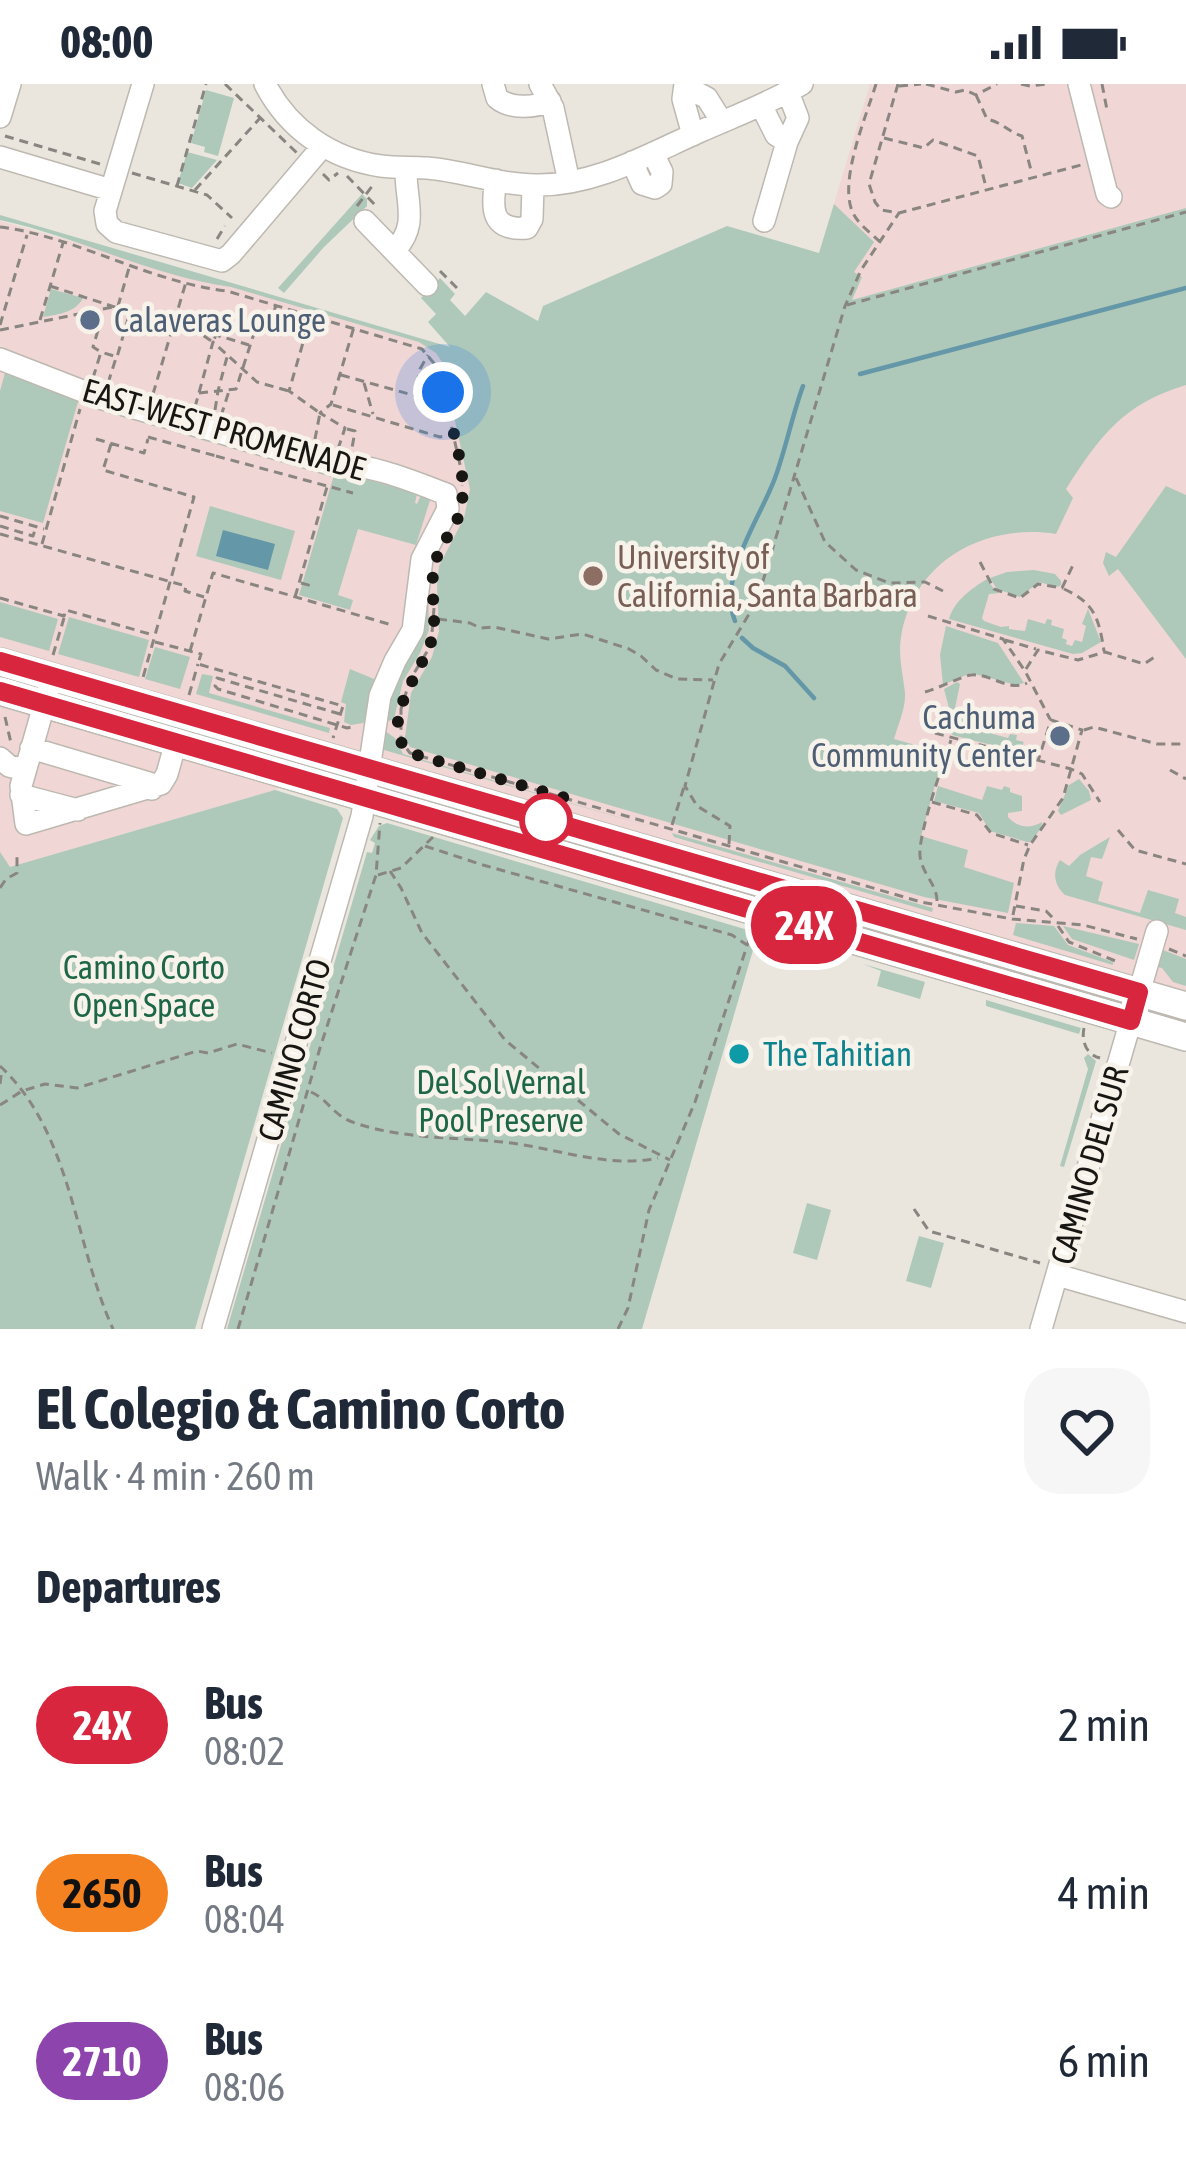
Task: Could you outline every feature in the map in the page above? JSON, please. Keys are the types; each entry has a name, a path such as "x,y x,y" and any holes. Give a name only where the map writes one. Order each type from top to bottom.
{"main road":[{"path":"0,662 371,796"},
{"path":"2,700 50,679"},
{"path":"50,679 176,742 1186,1006"},
{"path":"633,861 1186,1037"}],"street":[{"path":"10,84 1,136 111,190"},
{"path":"142,84 105,218 116,232 222,261 314,158"},
{"path":"494,84 496,98 508,105 539,105 545,92"},
{"path":"1079,84 1111,197"},
{"path":"267,85 314,158"},
{"path":"693,135 683,99 686,86 707,98 722,122"},
{"path":"314,158 443,170 533,185 569,182 643,158 795,88 798,118 764,220"},
{"path":"545,92 557,121 569,182"},
{"path":"761,105 776,135 787,142"},
{"path":"394,251 410,226 406,168"},
{"path":"496,181 494,214 503,224 520,230 530,226 533,185"},
{"path":"367,214 427,285"},
{"name":"EAST-WEST PROMENADE","path":"4,350 104,399 455,495"},
{"name":"CAMINO CORTO","path":"213,1329 371,796 380,696 413,631 422,559 455,495"},
{"path":"50,679 22,795 26,824 152,789 166,774 176,742"},
{"path":"0,758 9,766 28,759 149,783 152,789"},
{"name":"CAMINO DEL SUR","path":"1041,1329 1049,1269 1154,940"},
{"path":"1049,1269 1186,1312"}],"path":[{"path":"176,186 206,84"},
{"path":"225,84 259,118 314,158 329,180 337,172 345,175 366,196 367,214"},
{"path":"876,84 848,183 854,214 881,242"},
{"path":"1033,178 1022,136 987,118 976,95 924,84 897,85 869,184 881,210 899,213 1099,161"},
{"path":"976,95 997,84"},
{"path":"1021,84 1046,84"},
{"path":"1097,113 1109,110 1102,84"},
{"path":"194,191 266,111"},
{"path":"1,136 109,167"},
{"path":"882,137 924,148 933,140 978,156 986,191"},
{"path":"125,171 207,195 232,218"},
{"path":"367,214 366,196 374,177"},
{"path":"845,306 1186,212"},
{"path":"672,825 722,657 758,601 845,306 861,271 899,213"},
{"path":"214,251 225,226"},
{"path":"0,227 354,327 429,353 438,368 461,469 455,495"},
{"path":"28,233 0,328 118,306"},
{"path":"39,322 63,243"},
{"path":"118,306 130,266"},
{"path":"152,398 186,282"},
{"path":"50,286 204,336 257,382 289,391 355,431 349,458"},
{"path":"199,393 236,389 259,318 272,318 276,305"},
{"path":"108,385 130,312"},
{"path":"289,391 311,315"},
{"path":"99,327 93,347 117,357"},
{"path":"314,446 320,413 331,404 354,327"},
{"path":"4,350 12,328"},
{"path":"191,419 216,335 251,346"},
{"path":"91,385 101,352"},
{"path":"340,374 416,396 423,360 429,353"},
{"path":"211,424 228,356"},
{"path":"364,381 373,417"},
{"path":"220,419 229,389"},
{"path":"42,545 84,397"},
{"path":"331,404 440,437 453,434"},
{"path":"96,439 144,453 152,424"},
{"path":"337,452 345,428"},
{"path":"148,437 353,494"},
{"path":"111,444 103,470 194,497 142,683"},
{"path":"216,456 219,447"},
{"path":"794,477 825,542 856,570 876,579 925,582 943,591"},
{"path":"296,597 327,486"},
{"path":"0,516 46,530"},
{"path":"0,526 42,545 187,586 185,591 206,598"},
{"path":"32,539 36,527"},
{"path":"0,534 32,539"},
{"path":"980,562 992,586 1001,592 1022,598 1038,584 1083,597 1100,628 1105,652"},
{"path":"1062,588 1074,563"},
{"path":"190,651 213,573 394,625"},
{"path":"300,582 312,586"},
{"path":"434,597 431,645 404,694 399,729 406,751 921,902 1012,919 1083,925 1154,940 1186,956"},
{"path":"0,598 64,616"},
{"path":"50,679 66,610 201,654 188,696"},
{"path":"928,616 1078,660 1105,652 1144,664 1156,656"},
{"path":"435,619 548,639 583,634 629,649 677,680 715,680"},
{"path":"1003,640 1051,720 1156,744 1186,744"},
{"path":"1024,671 1038,650"},
{"path":"198,664 343,706 333,738"},
{"path":"220,670 216,688 350,728 363,725"},
{"path":"925,692 970,675 1014,687 1029,682"},
{"path":"217,678 340,714"},
{"path":"258,701 261,691"},
{"path":"0,746 11,745 2,700"},
{"path":"297,712 300,703"},
{"path":"1038,761 1051,720"},
{"path":"1013,915 1030,845 1058,808 1082,730"},
{"path":"935,733 1082,774 1100,802"},
{"path":"937,902 937,890 920,855 951,738"},
{"path":"1170,770 1186,779"},
{"path":"685,786 697,806 730,826 728,845"},
{"path":"238,1329 376,875 382,829 371,796"},
{"path":"932,802 977,814 991,833 1030,845"},
{"path":"1118,830 1136,850 1186,863"},
{"path":"376,875 401,868 436,835"},
{"path":"425,846 731,935 747,945"},
{"path":"0,888 17,873 17,854"},
{"path":"390,871 422,933 505,1040 619,1134 670,1160"},
{"path":"631,908 649,903"},
{"path":"1015,905 1046,911 1053,918"},
{"path":"1058,926 1069,942 1112,958 1122,969"},
{"path":"618,1329 628,1308 649,1210 695,1102 753,930"},
{"path":"1084,1027 1088,1051 1100,1058"},
{"path":"0,1105 45,1084 76,1088 237,1043 278,1054"},
{"path":"1,1067 22,1091 63,1166 87,1262 113,1329"},
{"path":"0,1084 1,1067"},
{"path":"309,1091 337,1116 400,1133 500,1142 597,1158 644,1161 662,1157"},
{"path":"914,1209 929,1231 1049,1269"}],"shaded area":[{"name":"University of California, Santa Barbara","path":"870,84 1186,84 1186,1008 493,810 292,773 275,790 0,870 0,221 462,351 819,253"}],"green space":[{"path":"206,90 234,98 218,156 191,143"},
{"path":"187,152 217,160 192,188 178,183"},
{"path":"362,194 367,206 284,293 278,288"},
{"path":"834,204 874,242 854,272 862,277 852,300 1186,208 1186,385 1129,412 1102,438 1066,489 1073,498 1056,534 1029,532 979,541 937,568 908,610 901,637 905,698 894,739 944,753 921,836 968,850 964,867 1014,883 1008,913 924,897 410,747 405,737 411,693 432,657 439,631 439,566 464,518 470,489 442,362 436,353 419,342 172,274 0,220 0,215 450,347 428,322 436,314 421,298 440,278 455,294 450,300 465,316 486,292 538,321 543,306 727,226 819,253"},
{"path":"51,289 83,298 71,310 43,317"},
{"path":"5,373 80,395 43,523 0,511 0,391"},
{"path":"349,474 417,494 417,504 421,495 431,497 416,545 358,529 338,595 353,600 350,610 299,595 334,475 347,479"},
{"path":"1166,486 1186,495 1186,659 1118,569 1109,576 1103,563 1106,552 1116,557"},
{"path":"210,506 295,531 281,580 196,556"},
{"path":"1007,572 1055,574 1061,585 1039,582 1020,597 997,589 990,578"},
{"path":"987,579 1000,593 989,594 984,621 1025,631 1028,619 1045,624 1052,620 1051,625 1064,629 1062,638 1072,646 1075,640 1082,642 1088,609 1101,642 1073,654 949,619 959,601"},
{"path":"428,587 429,630 403,681 394,719 386,722 388,696 421,632"},
{"path":"0,602 58,619 49,651 0,637"},
{"path":"69,617 149,640 139,677 58,654"},
{"path":"946,626 998,643 1024,683 971,673 943,685 940,655"},
{"path":"155,647 190,657 180,689 145,679"},
{"path":"350,669 374,679 369,722 344,722 346,704 341,702"},
{"path":"202,674 213,676 209,693 330,728 329,733 196,694"},
{"path":"957,682 955,708 976,714 985,711 993,734 1017,735 1016,740 1024,742 1019,752 952,735 944,689"},
{"path":"385,731 403,754 666,831 384,750"},
{"path":"1079,779 1091,800 1061,815 1058,811 1069,785"},
{"path":"938,786 982,800 987,786 1010,788 1022,796 1022,811 1008,813 1008,817 1024,826 1042,822 1041,828 1031,842 990,831 979,813 934,801"},
{"name":"Camino Corto Open Space","path":"275,790 337,809 343,818 195,1329 0,1329 0,852 10,867"},
{"name":"Del Sol Vernal Pool Preserve","path":"387,823 758,933 642,1329 227,1329 367,852 372,853 375,843 370,840"},
{"path":"672,833 933,908 932,912 674,837"},
{"path":"1110,837 1102,859 1091,857 1086,876 1103,882 1098,901 1140,913 1148,890 1179,899 1175,913 1186,917 1186,930 1061,891 1055,874 1060,860 1069,866"},
{"path":"649,861 1110,998 1044,979 997,974 651,867"},
{"path":"1016,923 1054,926 1068,945 1113,965 1013,935"},
{"path":"1063,926 1139,944 1134,960 1072,939"},
{"path":"1163,950 1186,959 1186,986 1173,982 1158,967"},
{"path":"863,964 925,982 920,999 877,986 881,971"},
{"path":"986,1000 1081,1028 1079,1034 986,1006"},
{"path":"1088,1054 1096,1061 1064,1167 1060,1166 1088,1069 1084,1058"},
{"path":"807,1203 831,1210 817,1260 793,1253"},
{"path":"919,1236 944,1243 931,1288 906,1281"}],"water":[{"path":"223,530 275,544 268,570 216,556"}],"waterway":[{"path":"860,374 1186,288"},
{"path":"735,621 731,604 736,567 775,478 803,386"},
{"path":"742,638 785,666 814,698"}],"bus line":[{"name":"24X","path":"0,661 1139,992 1131,1021 0,691"}],"place":[{"name":"Calaveras Lounge","path":"90,320"},
{"name":"University of California, Santa Barbara","path":"593,576"},
{"name":"Cachuma Community Center","path":"1060,736"},
{"name":"The Tahitian","path":"739,1054"}],"route":[{"path":"443,392 463,493 457,524 434,564 434,630 425,658 404,694 400,741 410,753 566,798 546,820"}]}
